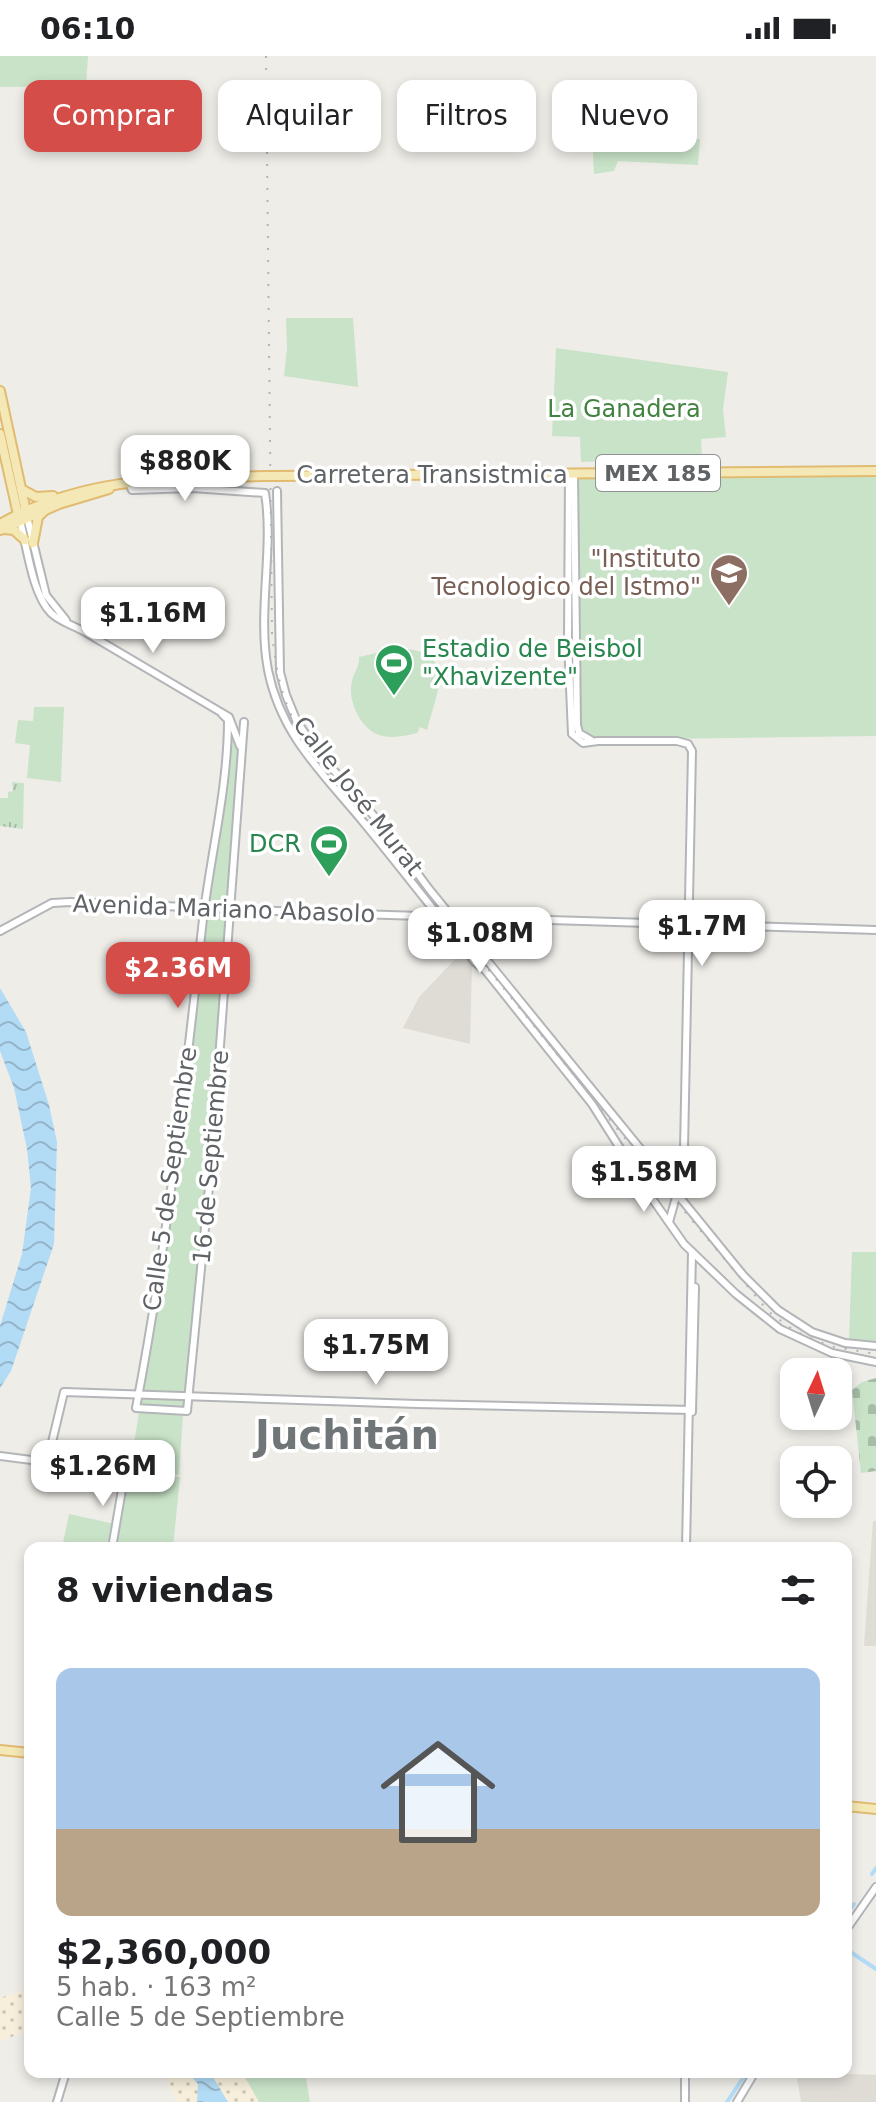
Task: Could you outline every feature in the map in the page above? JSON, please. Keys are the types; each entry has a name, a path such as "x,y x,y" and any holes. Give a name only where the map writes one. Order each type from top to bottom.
{"main road":[{"path":"0,391 22,515"},
{"path":"0,434 17,491 12,511 1,526 14,530 29,542 38,517 45,509"},
{"name":"Carretera Transistmica","path":"129,483 266,476 876,471"},
{"name":"MEX 185","path":"1,526 62,496 110,483 129,483"},
{"name":"MEX 185","path":"22,515 117,484"},
{"path":"17,491 36,497 62,496"},
{"path":"0,1750 24,1752"},
{"path":"852,1807 876,1809"}],"street":[{"path":"572,474 579,733 587,740 598,741 677,741 688,744 692,751 684,1149 680,1183 669,1222"},
{"path":"129,483 132,490 192,488 266,494 266,655 274,692 287,727 320,772 592,1104 669,1222 694,1252 697,1264 686,1542"},
{"name":"Calle José Murat","path":"277,491 279,659 286,695 297,722 322,757 364,803 743,1275 778,1310 803,1328 829,1339 876,1346"},
{"path":"22,515 42,602 48,611 60,621 69,623 232,721 241,750 226,749"},
{"name":"Calle 5 de Septiembre","path":"187,1411 136,1408 176,1161 226,749 228,720 222,714"},
{"name":"16 de Septiembre","path":"187,1411 208,1210 244,722"},
{"name":"Avenida Mariano Abasolo","path":"0,931 52,903 70,902 876,930"},
{"path":"697,1264 780,1329 832,1353 876,1362"},
{"path":"47,1463 64,1392 690,1410"},
{"path":"0,1456 125,1472 113,1542"},
{"path":"852,1921 876,1887"},
{"path":"57,2102 64,2078"},
{"path":"685,2078 685,2102"},
{"path":"737,2102 751,2078"}],"shaded area":[{"path":"462,952 472,966 470,1044 403,1028 419,997"},
{"path":"873,1521 876,1521 876,1646 864,1646"},
{"path":"876,2075 876,2102 801,2102 797,2078"}],"green space":[{"path":"0,56 88,56 86,80 24,80 24,87 0,87"},
{"path":"697,139 700,139 698,165 618,161 614,171 594,174 593,152 697,152"},
{"path":"286,318 353,318 358,387 284,376"},
{"name":"La Ganadera","path":"556,348 728,372 723,409 726,437 701,439 702,458 581,462 580,437 552,436"},
{"name":"\"Instituto Tecnologico del Istmo\"","path":"876,470 876,736 587,740 579,733 574,474"},
{"name":"Estadio de Beisbol \"Xhavizente\"","path":"398,648 429,656 436,664 439,675 436,700 427,730 420,727 417,733 384,736 366,726 356,712 351,696 352,681 359,657"},
{"path":"34,707 64,707 61,782 27,778 30,745 15,743 18,720 33,721"},
{"path":"229,717 241,750 218,1065 187,1411 136,1408 176,1161"},
{"path":"12,782 24,783 23,829 0,826 0,798 8,798 8,792 13,791"},
{"path":"852,1252 876,1252 876,1341 849,1340"},
{"path":"876,1378 876,1471 861,1473 852,1390 862,1382"},
{"path":"139,1412 183,1415 179,1475 130,1469"},
{"path":"125,1472 180,1477 174,1542 63,1542 69,1514 115,1524"},
{"path":"245,2078 306,2078 310,2102 259,2102"}],"sand":[{"path":"24,1990 24,2032 0,2041 0,1998"},
{"path":"164,2078 245,2078 259,2102 177,2102"}],"water":[{"path":"0,988 26,1032 57,1142 54,1244 11,1371 0,1388 0,1326 22,1254 31,1188 27,1149 14,1088 0,1051"},
{"path":"192,2078 214,2078 228,2102 197,2102 198,2084"}],"waterway":[{"path":"872,1874 876,1868"},
{"path":"852,1953 876,1969"},
{"path":"727,2102 743,2078"}],"railway":[{"path":"266,56 272,633 277,670 291,715 319,760 769,1312 795,1331 829,1346 876,1354"}],"place":[{"name":"\"Instituto Tecnologico del Istmo\"","path":"729,607"},
{"name":"Estadio de Beisbol \"Xhavizente\"","path":"394,697"},
{"name":"DCR","path":"329,878"}],"district":[{"name":"Juchitán","path":"347,1435"}]}
